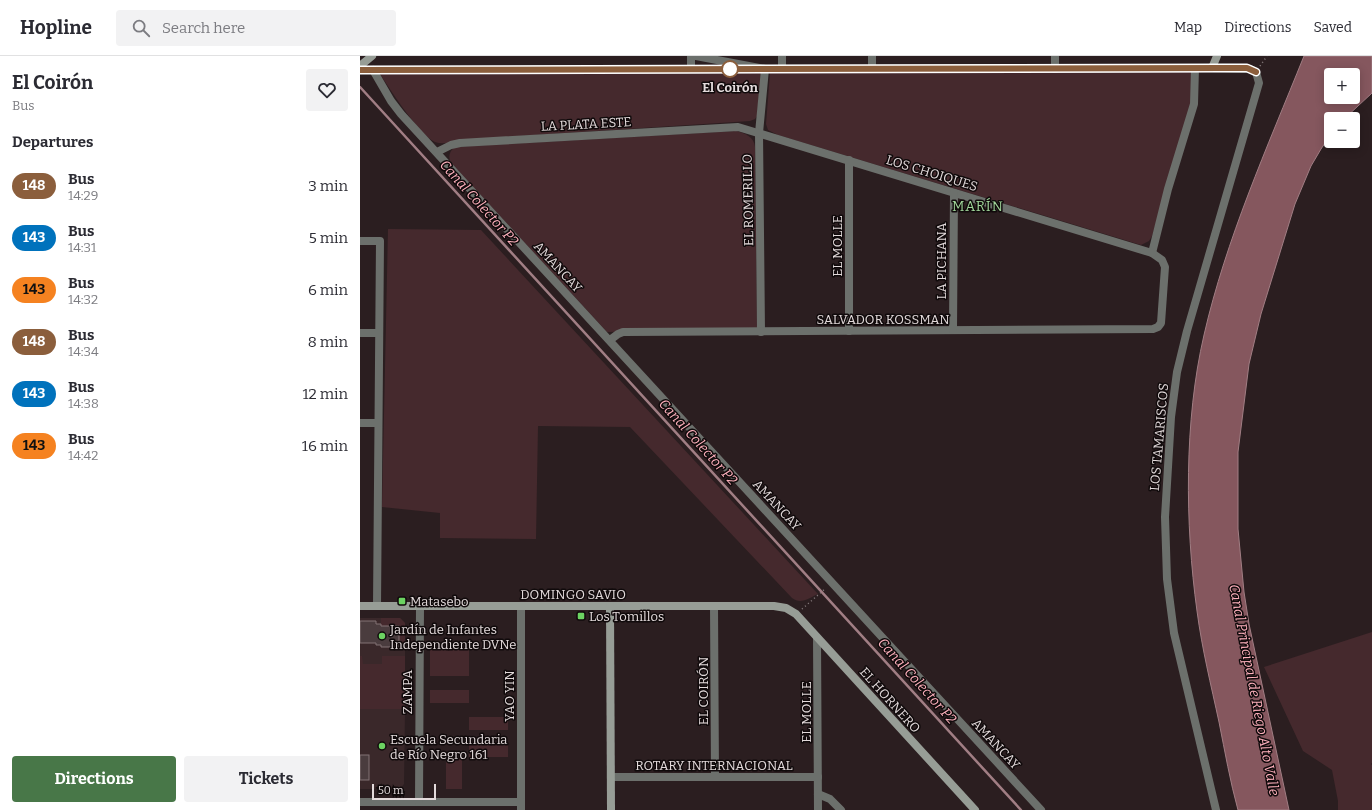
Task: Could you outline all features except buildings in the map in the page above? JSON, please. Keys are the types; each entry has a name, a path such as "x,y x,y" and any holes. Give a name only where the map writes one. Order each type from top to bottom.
{"street":[{"path":"360,66 372,56"},
{"path":"691,56 691,69"},
{"path":"696,56 765,69"},
{"path":"782,56 782,69"},
{"path":"872,56 872,69"},
{"path":"1055,56 1055,69"},
{"path":"1212,68 1217,56"},
{"path":"1152,254 1168,189 1194,104 1195,68"},
{"path":"360,70 1247,68 1256,72"},
{"name":"EL ROMERILLO","path":"761,332 759,133 765,69"},
{"name":"AMANCAY","path":"373,70 395,105 436,152 1041,810"},
{"name":"LOS TAMARISCOS","path":"1216,810 1174,633 1167,579 1165,503 1171,411 1179,361 1258,90 1259,79 1256,72"},
{"name":"LOS CHOIQUES","path":"738,127 1152,254 1162,260 1165,271 1161,320 1158,327"},
{"name":"LA PLATA ESTE","path":"436,152 451,145 460,143 738,127"},
{"name":"EL MOLLE","path":"848,160 849,331"},
{"name":"LA PICHANA","path":"953,330 954,193"},
{"path":"360,241 380,241 377,606"},
{"name":"SALVADOR KOSSMAN","path":"610,340 623,332 1151,329 1158,327"},
{"path":"360,333 379,333"},
{"path":"360,423 378,423"},
{"name":"DOMINGO SAVIO","path":"360,606 774,606 786,608"},
{"name":"ZAMPA","path":"419,802 420,606"},
{"name":"YAO YIN","path":"521,606 521,806"},
{"path":"610,606 611,810"},
{"name":"EL COIRÓN","path":"714,606 715,777"},
{"name":"EL HORNERO","path":"786,608 796,614 975,810"},
{"name":"EL MOLLE","path":"817,638 818,810"},
{"name":"ROTARY INTERNACIONAL","path":"611,777 818,777"},
{"path":"818,794 830,799 841,810"},
{"path":"360,802 419,802 521,806"}],"path":[{"path":"1256,72 1267,56"},
{"path":"796,614 829,586"}],"shaded area":[{"path":"1193,72 1191,109 1152,236 1149,241 1141,245 778,135 768,130 766,124 770,73"},
{"path":"761,73 757,116 755,119 750,121 459,140 447,143 435,142 421,131 405,111 380,74"},
{"path":"736,131 751,138 755,147 757,328 607,332 451,163 450,159 450,152 455,147"},
{"path":"388,229 481,230 818,594 802,601 792,598 630,427 538,426 536,539 440,538 440,513 382,507"},
{"name":"Jardín de Infantes Independiente DVNe","path":"360,618 400,618 405,623 405,671 360,671"},
{"path":"381,618 400,618 405,623 405,648 399,648 399,626 381,626"},
{"path":"1372,632 1372,810 1338,810 1338,801 1332,770 1303,751 1264,667"},
{"path":"430,649 469,649 469,676 430,676"},
{"path":"360,656 362,656 363,664 382,664 382,656 405,656 405,709 360,709"},
{"path":"430,690 469,690 469,703 430,703"},
{"name":"Escuela Secundaria de Río Negro 161","path":"360,709 405,709 404,784 400,789 360,789"},
{"path":"469,717 508,717 508,730 469,730"},
{"path":"469,743 508,743 508,757 469,757"},
{"path":"446,757 462,757 462,789 446,789"}],"water":[{"name":"Canal Principal de Riego Alto Valle","path":"1304,56 1372,56 1372,93 1352,112 1324,112 1324,144 1311,166 1295,204 1261,314 1249,364 1238,452 1238,529 1244,592 1249,624 1289,810 1238,810 1201,639 1190,543 1188,473 1197,368 1213,299 1248,194"}],"waterway":[{"name":"Canal Colector P2","path":"360,87 1021,810"}],"bus line":[{"name":"148","path":"360,70 1247,68 1256,72"}],"place":[{"name":"El Coirón","path":"730,69"},
{"name":"Matasebo","path":"402,601"},
{"name":"Los Tomillos","path":"581,616"},
{"name":"Jardín de Infantes Independiente DVNe","path":"382,636"},
{"name":"Escuela Secundaria de Río Negro 161","path":"382,746"}],"district":[{"name":"MARÍN","path":"978,206"}]}
